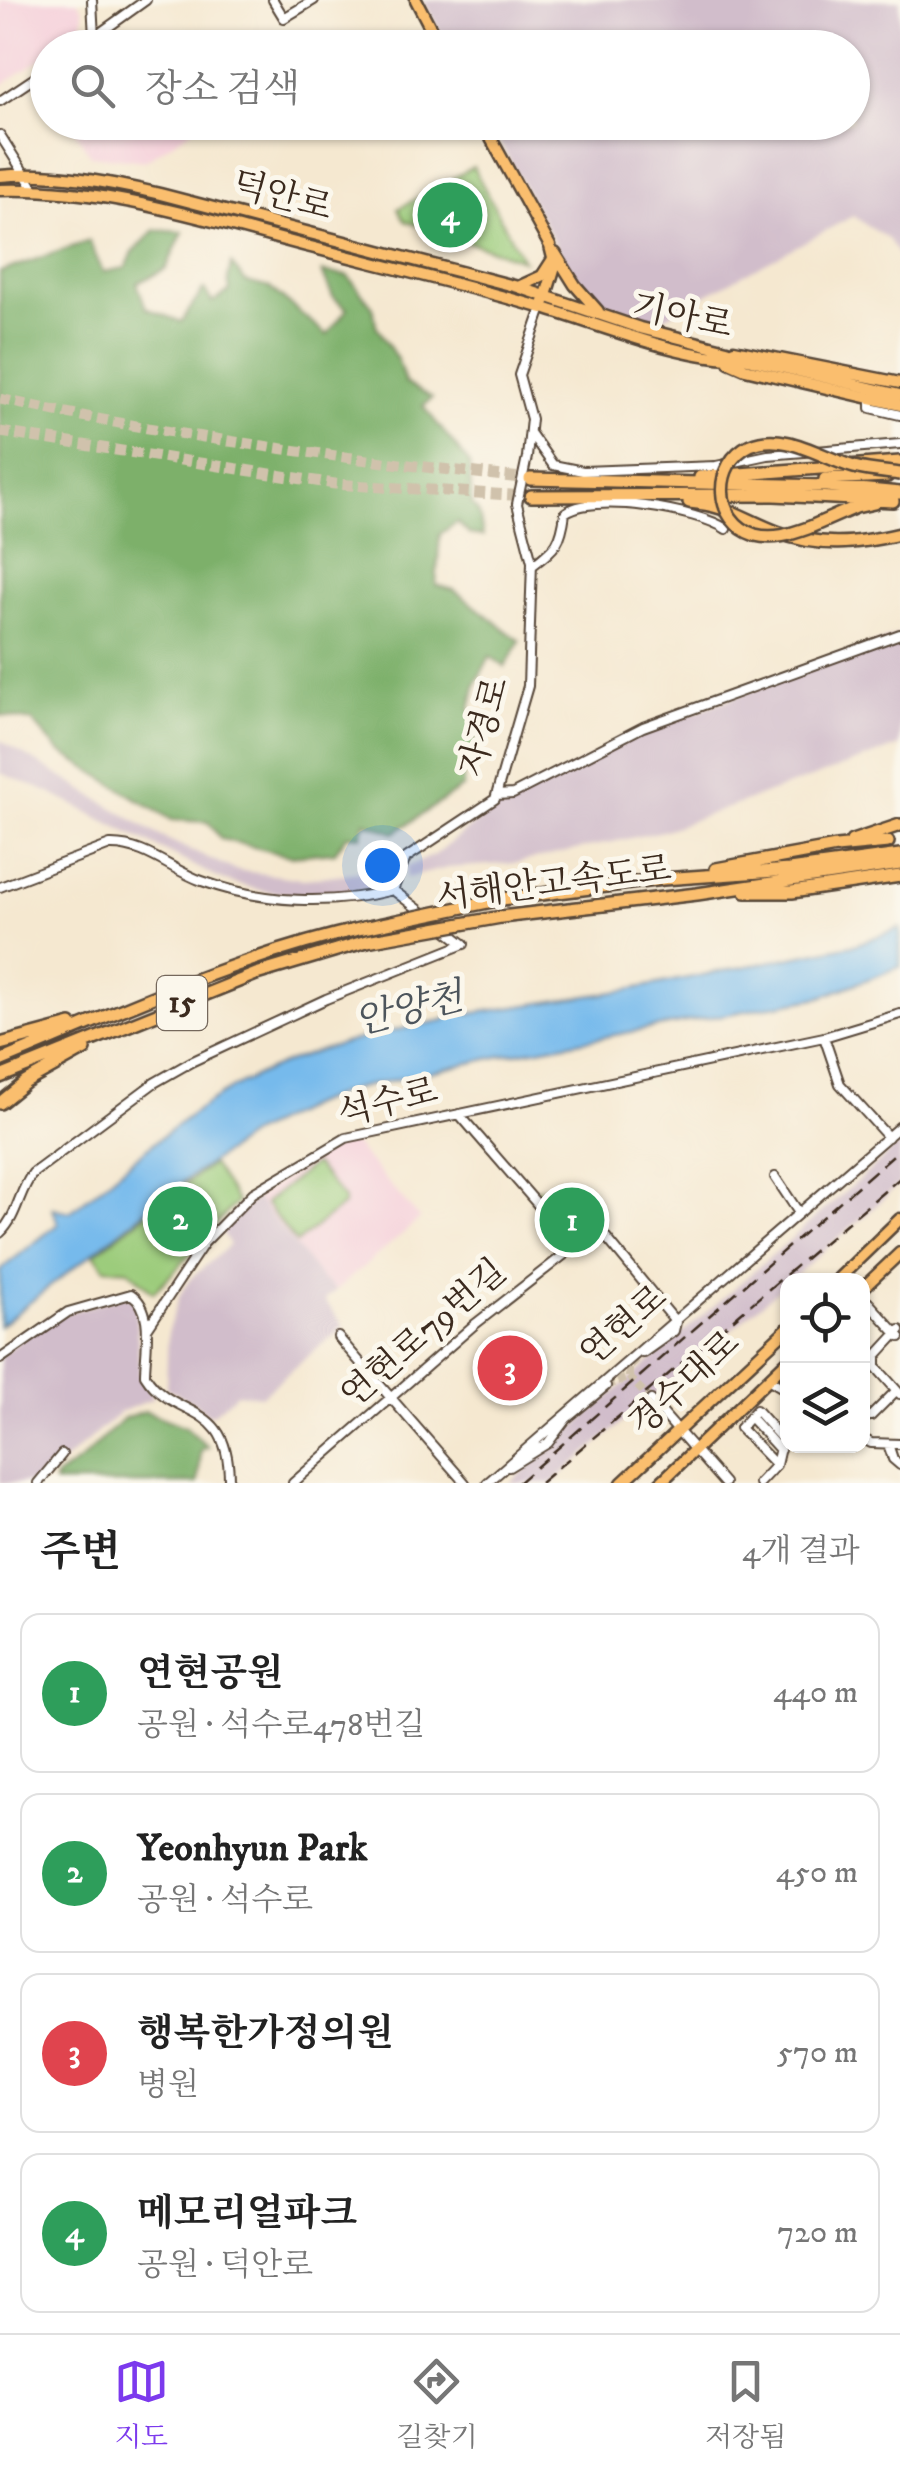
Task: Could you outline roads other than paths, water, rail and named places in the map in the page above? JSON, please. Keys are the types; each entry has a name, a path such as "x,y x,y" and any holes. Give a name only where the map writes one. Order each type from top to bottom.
{"highway":[{"path":"898,498 856,506 783,536 764,536 742,529 732,519 724,505 722,486 726,469 737,454 753,444 779,441 853,466 900,474"},
{"path":"625,482 896,460"},
{"path":"772,485 900,474"},
{"path":"530,480 865,488 898,498"},
{"path":"531,496 898,498"},
{"path":"624,498 720,506 814,543 856,544 900,531"},
{"path":"663,878 836,847 892,832"},
{"name":"서해안고속도로","path":"0,1077 365,934 502,900 663,878 791,880 900,855"},
{"name":"서해안고속도로","path":"0,1062 235,966 321,937 697,894 900,864"},
{"path":"791,880 900,876"},
{"path":"0,1044 114,1014"},
{"path":"0,1103 26,1082 124,1027"}],"main road":[{"path":"416,0 432,30"},
{"path":"492,140 550,246 592,307 608,317"},
{"name":"덕안로","path":"0,176 24,174 160,194 518,287 544,302"},
{"name":"덕안로","path":"0,190 34,189 129,199 544,302"},
{"path":"544,302 555,266 550,246"},
{"path":"518,287 542,276 554,258"},
{"name":"기아로","path":"544,302 608,317 725,354"},
{"name":"기아로","path":"544,302 628,335 900,394"},
{"path":"725,354 769,355 900,383"},
{"path":"725,354 745,369 900,405"},
{"path":"844,1273 900,1219"},
{"path":"870,1282 900,1254"},
{"name":"경수대로","path":"622,1483 780,1335"},
{"name":"경수대로","path":"660,1483 785,1363"}],"street":[{"path":"92,0 94,30"},
{"path":"105,30 146,0"},
{"path":"273,0 284,18 314,0"},
{"path":"0,101 30,81"},
{"path":"0,135 34,189"},
{"name":"자경로","path":"393,890 406,858 484,809 497,796 528,686 532,566 517,504 531,419 519,375 544,302"},
{"path":"871,398 871,408 900,415"},
{"path":"531,434 553,465 584,471 716,469 768,456 900,444"},
{"path":"532,566 557,547 568,509 629,504 713,514 726,529"},
{"path":"497,796 513,794 644,726 900,634"},
{"path":"0,886 110,846 124,845 200,880 246,893 334,901 393,890 464,944 257,1029 154,1084 33,1174 24,1184 11,1221 0,1232"},
{"name":"석수로","path":"147,1329 204,1243 262,1186 346,1138 824,1037 900,1014"},
{"path":"824,1037 840,1084 888,1137"},
{"path":"459,1114 572,1244 602,1231 675,1324 643,1353"},
{"name":"연현로","path":"538,1444 715,1284 900,1128"},
{"path":"775,1177 799,1213"},
{"name":"연현로79번길","path":"293,1483 572,1244"},
{"path":"0,1359 68,1312 131,1294 138,1298 147,1329 145,1375 158,1391 207,1418 226,1450 229,1483"},
{"path":"870,1304 899,1334 876,1356 876,1368 898,1392 870,1416"},
{"path":"338,1337 465,1483"},
{"path":"768,1379 780,1386"},
{"path":"490,1480 538,1444 548,1444 566,1419 606,1386"},
{"path":"651,1400 724,1483"},
{"path":"759,1483 776,1466 782,1439 756,1410 740,1428 776,1466"},
{"path":"870,1442 900,1444"},
{"path":"888,1444 893,1459 900,1465"},
{"path":"38,1483 62,1454"}],"water":[{"path":"900,928 900,967 821,997 506,1055 353,1089 311,1105 253,1133 176,1187 0,1326 0,1270 58,1224 53,1208 70,1212 185,1119 259,1074 349,1042 445,1020 453,1008 468,1014 628,990 857,944"}],"tunnel":[{"path":"0,399 198,436 530,479"},
{"path":"0,432 335,484 526,496"},
{"path":"629,1377 629,1367 643,1353"},
{"path":"629,1377 651,1400"},
{"path":"606,1386 629,1377"}],"railway":[{"path":"518,1483 900,1149"},
{"path":"540,1483 900,1178"}],"place":[{"name":"메모리얼파크","path":"450,215"},
{"name":"Yeonhyun Park","path":"180,1219"},
{"name":"연현공원","path":"572,1220"},
{"name":"행복한가정의원","path":"510,1368"}],"water label":[{"name":"안양천","path":"409,1010"}]}
